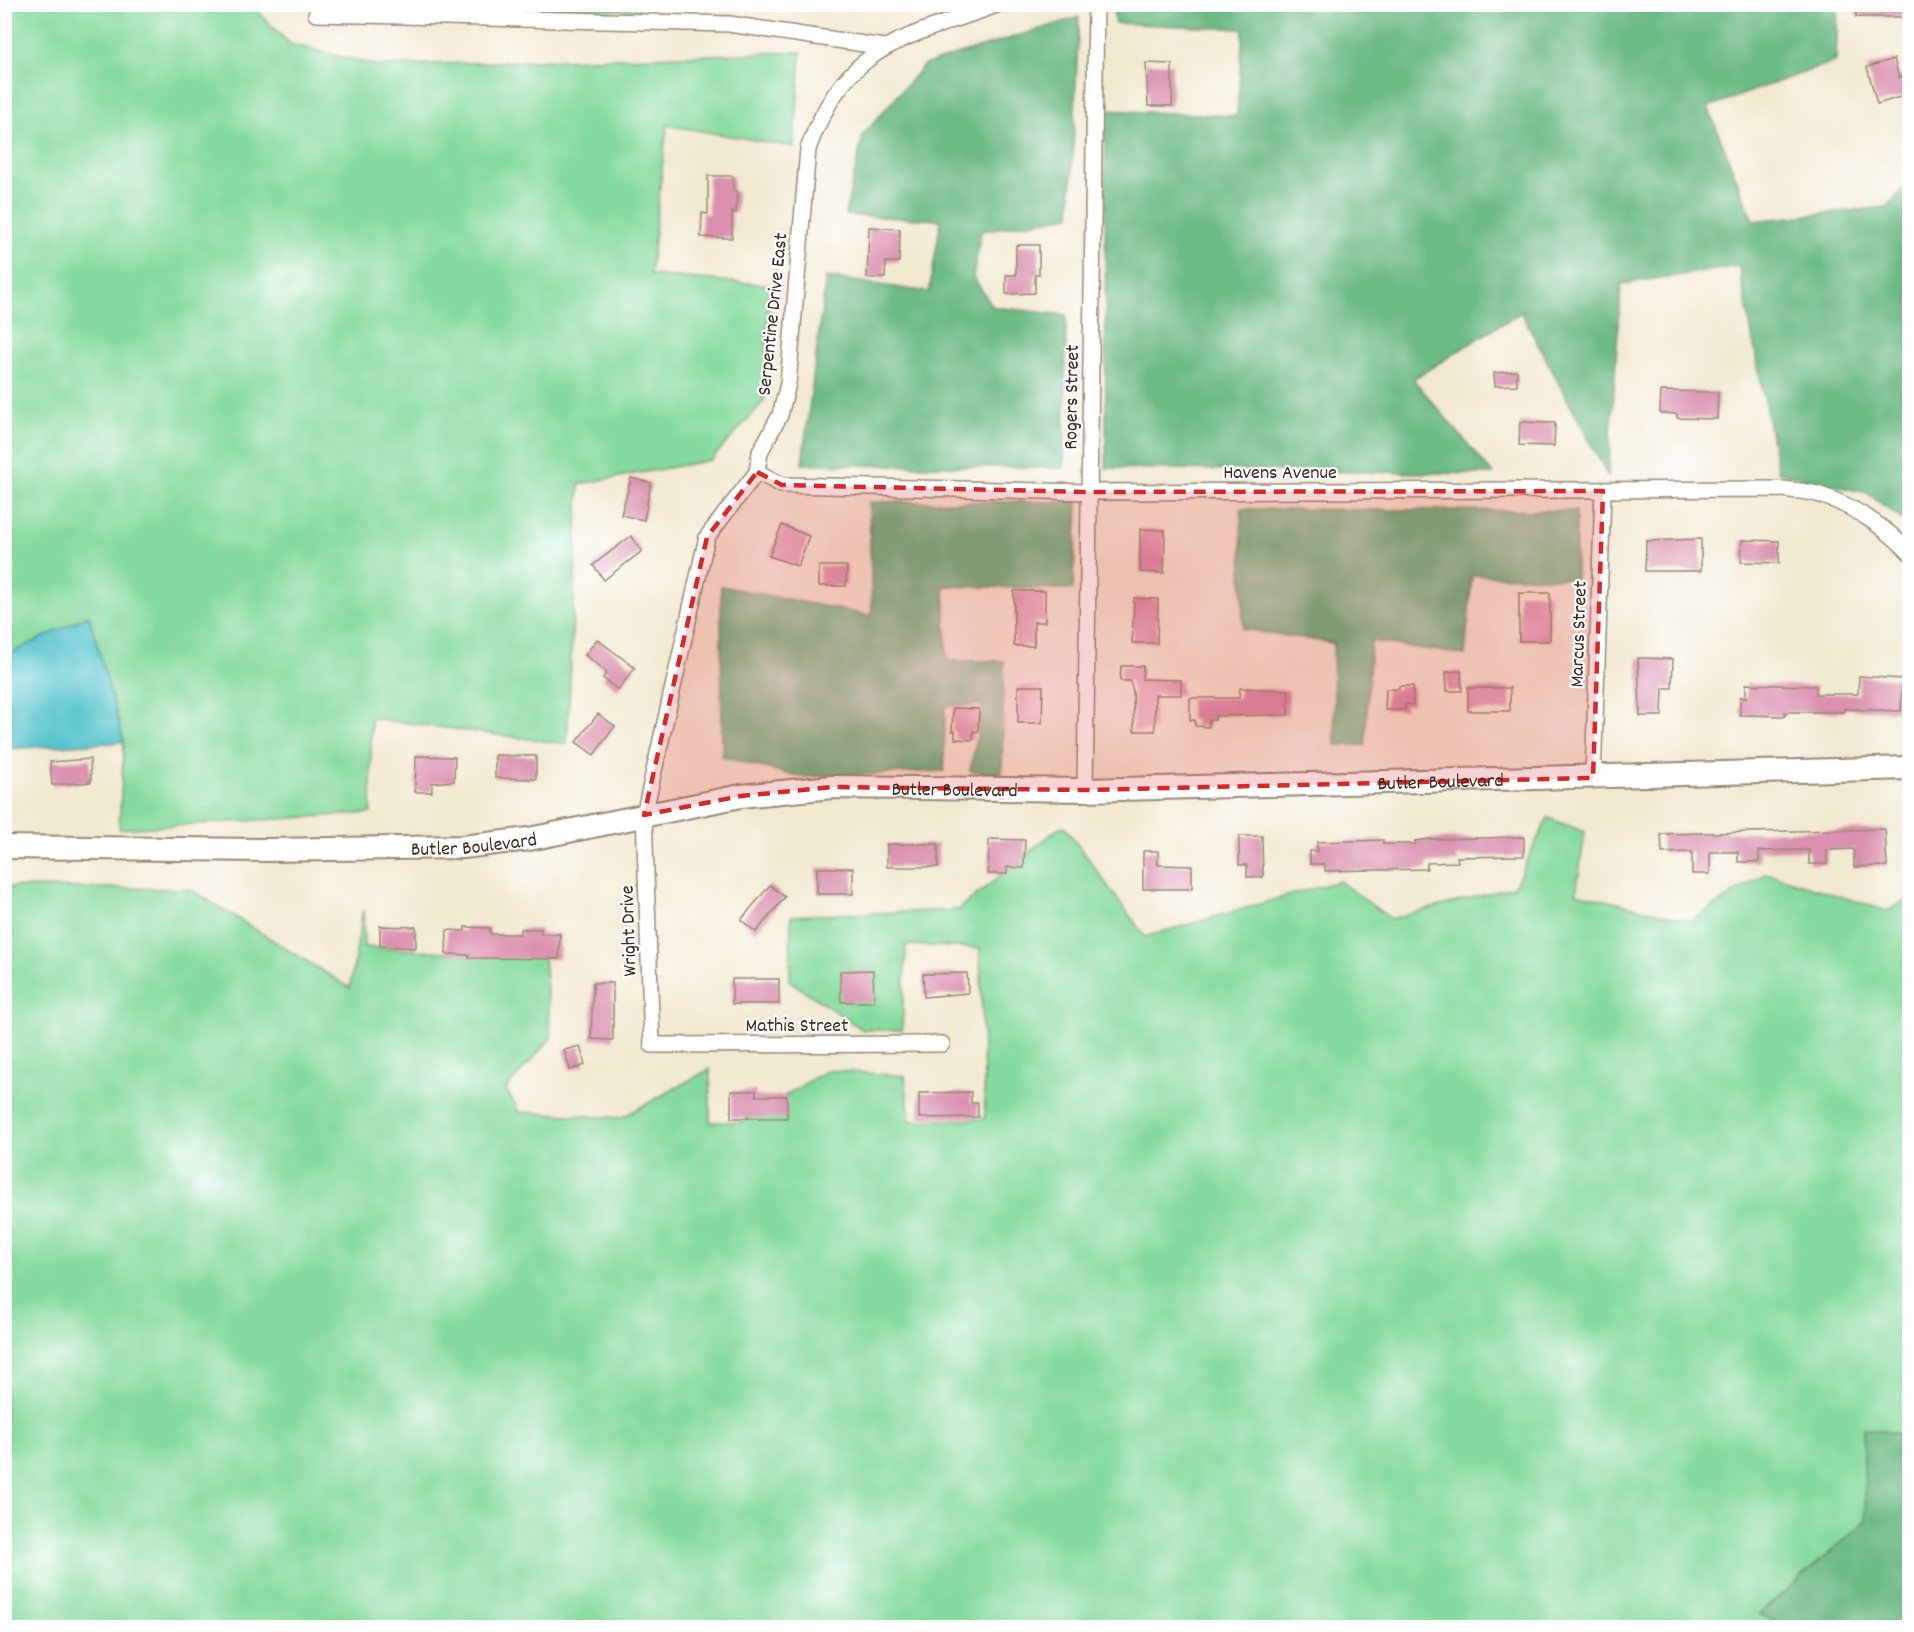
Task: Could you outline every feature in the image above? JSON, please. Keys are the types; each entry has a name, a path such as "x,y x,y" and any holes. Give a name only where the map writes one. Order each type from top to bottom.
{"street":[{"name":"Serpentine Drive East","path":"644,815 707,537 757,472 760,452 780,415 788,384 808,149 818,122 835,91 857,65 884,46 999,4"},
{"name":"Rogers Street","path":"1085,790 1096,4"},
{"path":"316,14 729,24 884,46"},
{"name":"Havens Avenue","path":"757,472 782,485 1089,492 1783,489 1820,495 1849,508 1877,525 1910,553"},
{"name":"Marcus Street","path":"1593,778 1603,491"},
{"name":"Butler Boulevard","path":"4,847 266,850 463,847 529,839 741,796 832,787 1085,790 1910,768"},
{"name":"Wright Drive","path":"644,815 652,1046"},
{"name":"Mathis Street","path":"652,1046 942,1044"}],"highlighted area":[{"path":"757,472 782,485 1089,492 1603,491 1593,778 1085,790 832,787 741,796 644,815 707,537"}],"green space":[{"path":"5,5 259,5 259,13 290,44 379,66 801,52 794,147 667,125 650,275 770,285 764,401 711,460 579,484 567,744 371,718 371,813 119,829 124,742 89,616 5,656"},
{"path":"502,5 640,5 638,11"},
{"path":"1113,5 1838,5 1836,61 1708,107 1753,221 1887,207 1909,183 1909,525 1867,493 1778,472 1739,266 1621,284 1608,476 1521,312 1413,379 1493,474 1106,468 1105,110 1237,116 1243,29 1115,23"},
{"path":"1079,17 1070,216 981,231 973,277 993,307 1066,315 1064,468 802,464 826,277 929,292 941,220 845,215 863,135 924,65"},
{"path":"869,502 1078,502 1073,589 944,586 947,661 1004,661 1002,774 970,771 983,705 945,706 944,771 800,777 722,757 721,586 872,616"},
{"path":"1241,509 1576,511 1576,579 1472,575 1465,655 1371,641 1365,745 1335,745 1333,643 1243,629"},
{"path":"1548,818 1585,832 1576,893 1691,921 1766,873 1887,911 1909,899 1909,1436 1863,1427 1866,1521 1759,1614 1787,1627 5,1628 5,887 190,889 350,988 363,910 364,947 544,958 551,1038 506,1089 519,1112 621,1118 710,1069 710,1122 742,1122 827,1070 905,1076 910,1121 985,1119 980,948 906,945 902,1030 863,1030 790,981 791,916 958,910 1060,827 1065,827 1145,937 1339,881 1391,919 1514,887"},
{"path":"1863,1427 1909,1436 1909,1627 1787,1627 1759,1614 1866,1521"}],"water":[{"path":"89,615 124,742 5,749 5,656"}],"building":[{"path":"1856,4 1909,4 1909,17 1856,17"},
{"path":"1894,59 1899,77 1910,74 1910,94 1877,104 1867,67"},
{"path":"1146,63 1172,64 1172,106 1148,106"},
{"path":"708,176 733,176 733,191 737,191 736,213 732,212 732,238 701,237 702,213 708,214"},
{"path":"869,227 900,229 899,262 886,262 885,278 867,278"},
{"path":"1016,245 1039,245 1039,275 1035,275 1035,293 1006,294 1006,275 1016,275"},
{"path":"1517,371 1517,385 1495,386 1494,373"},
{"path":"1661,391 1718,392 1717,419 1677,418 1677,414 1660,413"},
{"path":"1520,422 1555,423 1554,446 1519,445"},
{"path":"631,478 651,483 644,520 621,515"},
{"path":"782,525 809,536 798,566 769,556"},
{"path":"1140,529 1165,530 1164,573 1140,572"},
{"path":"631,536 642,551 604,580 593,565"},
{"path":"1701,539 1701,571 1645,571 1646,541"},
{"path":"1742,540 1779,541 1779,563 1741,562"},
{"path":"819,566 847,566 846,586 819,586"},
{"path":"1014,591 1045,591 1045,622 1034,622 1034,646 1014,646"},
{"path":"1519,593 1550,593 1550,641 1519,641"},
{"path":"1134,598 1158,599 1157,643 1132,643"},
{"path":"597,639 635,668 618,690 603,678 607,672 585,655"},
{"path":"1638,658 1673,659 1672,688 1663,688 1662,716 1640,716"},
{"path":"1121,666 1143,666 1142,679 1181,680 1181,695 1155,695 1155,731 1134,731 1133,691 1130,681 1120,681"},
{"path":"1461,671 1462,691 1447,691 1446,672"},
{"path":"1859,676 1902,679 1901,711 1844,709 1844,712 1785,712 1785,716 1740,715 1740,697 1746,698 1746,684 1816,686 1816,694 1858,694"},
{"path":"1018,686 1043,686 1042,723 1018,723"},
{"path":"1399,686 1413,686 1413,705 1405,704 1405,710 1385,710 1386,689 1399,689"},
{"path":"1240,688 1289,690 1288,715 1215,716 1215,720 1209,720 1209,727 1195,726 1195,720 1190,720 1190,698 1239,698"},
{"path":"1468,688 1510,688 1510,711 1468,711"},
{"path":"953,708 979,709 978,732 973,731 973,740 955,739 955,731 952,731"},
{"path":"598,714 615,726 594,755 576,742"},
{"path":"495,755 536,756 536,779 495,778"},
{"path":"416,756 455,757 454,781 432,783 432,792 415,792"},
{"path":"90,759 91,782 52,785 50,762"},
{"path":"1885,829 1887,866 1854,867 1854,849 1827,850 1827,864 1809,864 1809,850 1759,851 1759,862 1738,862 1738,852 1710,852 1710,874 1692,874 1692,852 1662,853 1661,834"},
{"path":"1239,836 1262,836 1263,877 1247,877 1247,865 1239,865"},
{"path":"1524,837 1524,856 1457,857 1458,862 1427,863 1427,869 1325,871 1325,864 1310,864 1310,851 1317,851 1317,842 1383,840 1383,844 1415,844 1415,841 1430,839"},
{"path":"989,839 1025,840 1024,868 1007,867 1007,874 988,874"},
{"path":"887,844 938,844 938,867 887,867"},
{"path":"1143,851 1158,851 1158,865 1192,866 1192,889 1143,889"},
{"path":"817,868 853,868 853,894 817,894"},
{"path":"770,885 785,897 756,932 741,920"},
{"path":"380,926 416,927 416,948 380,946"},
{"path":"465,927 490,928 490,934 520,934 520,929 541,929 541,934 560,934 559,959 469,958 469,955 446,954 447,930 465,931"},
{"path":"873,970 874,1002 841,1002 840,971"},
{"path":"967,973 968,993 924,997 923,974"},
{"path":"732,979 779,979 779,1004 732,1004"},
{"path":"593,983 613,983 613,1040 591,1039"},
{"path":"580,1046 585,1065 570,1070 564,1050"},
{"path":"731,1091 756,1091 756,1096 787,1096 787,1118 731,1118"},
{"path":"971,1092 971,1103 978,1103 978,1117 919,1118 919,1093"}]}
